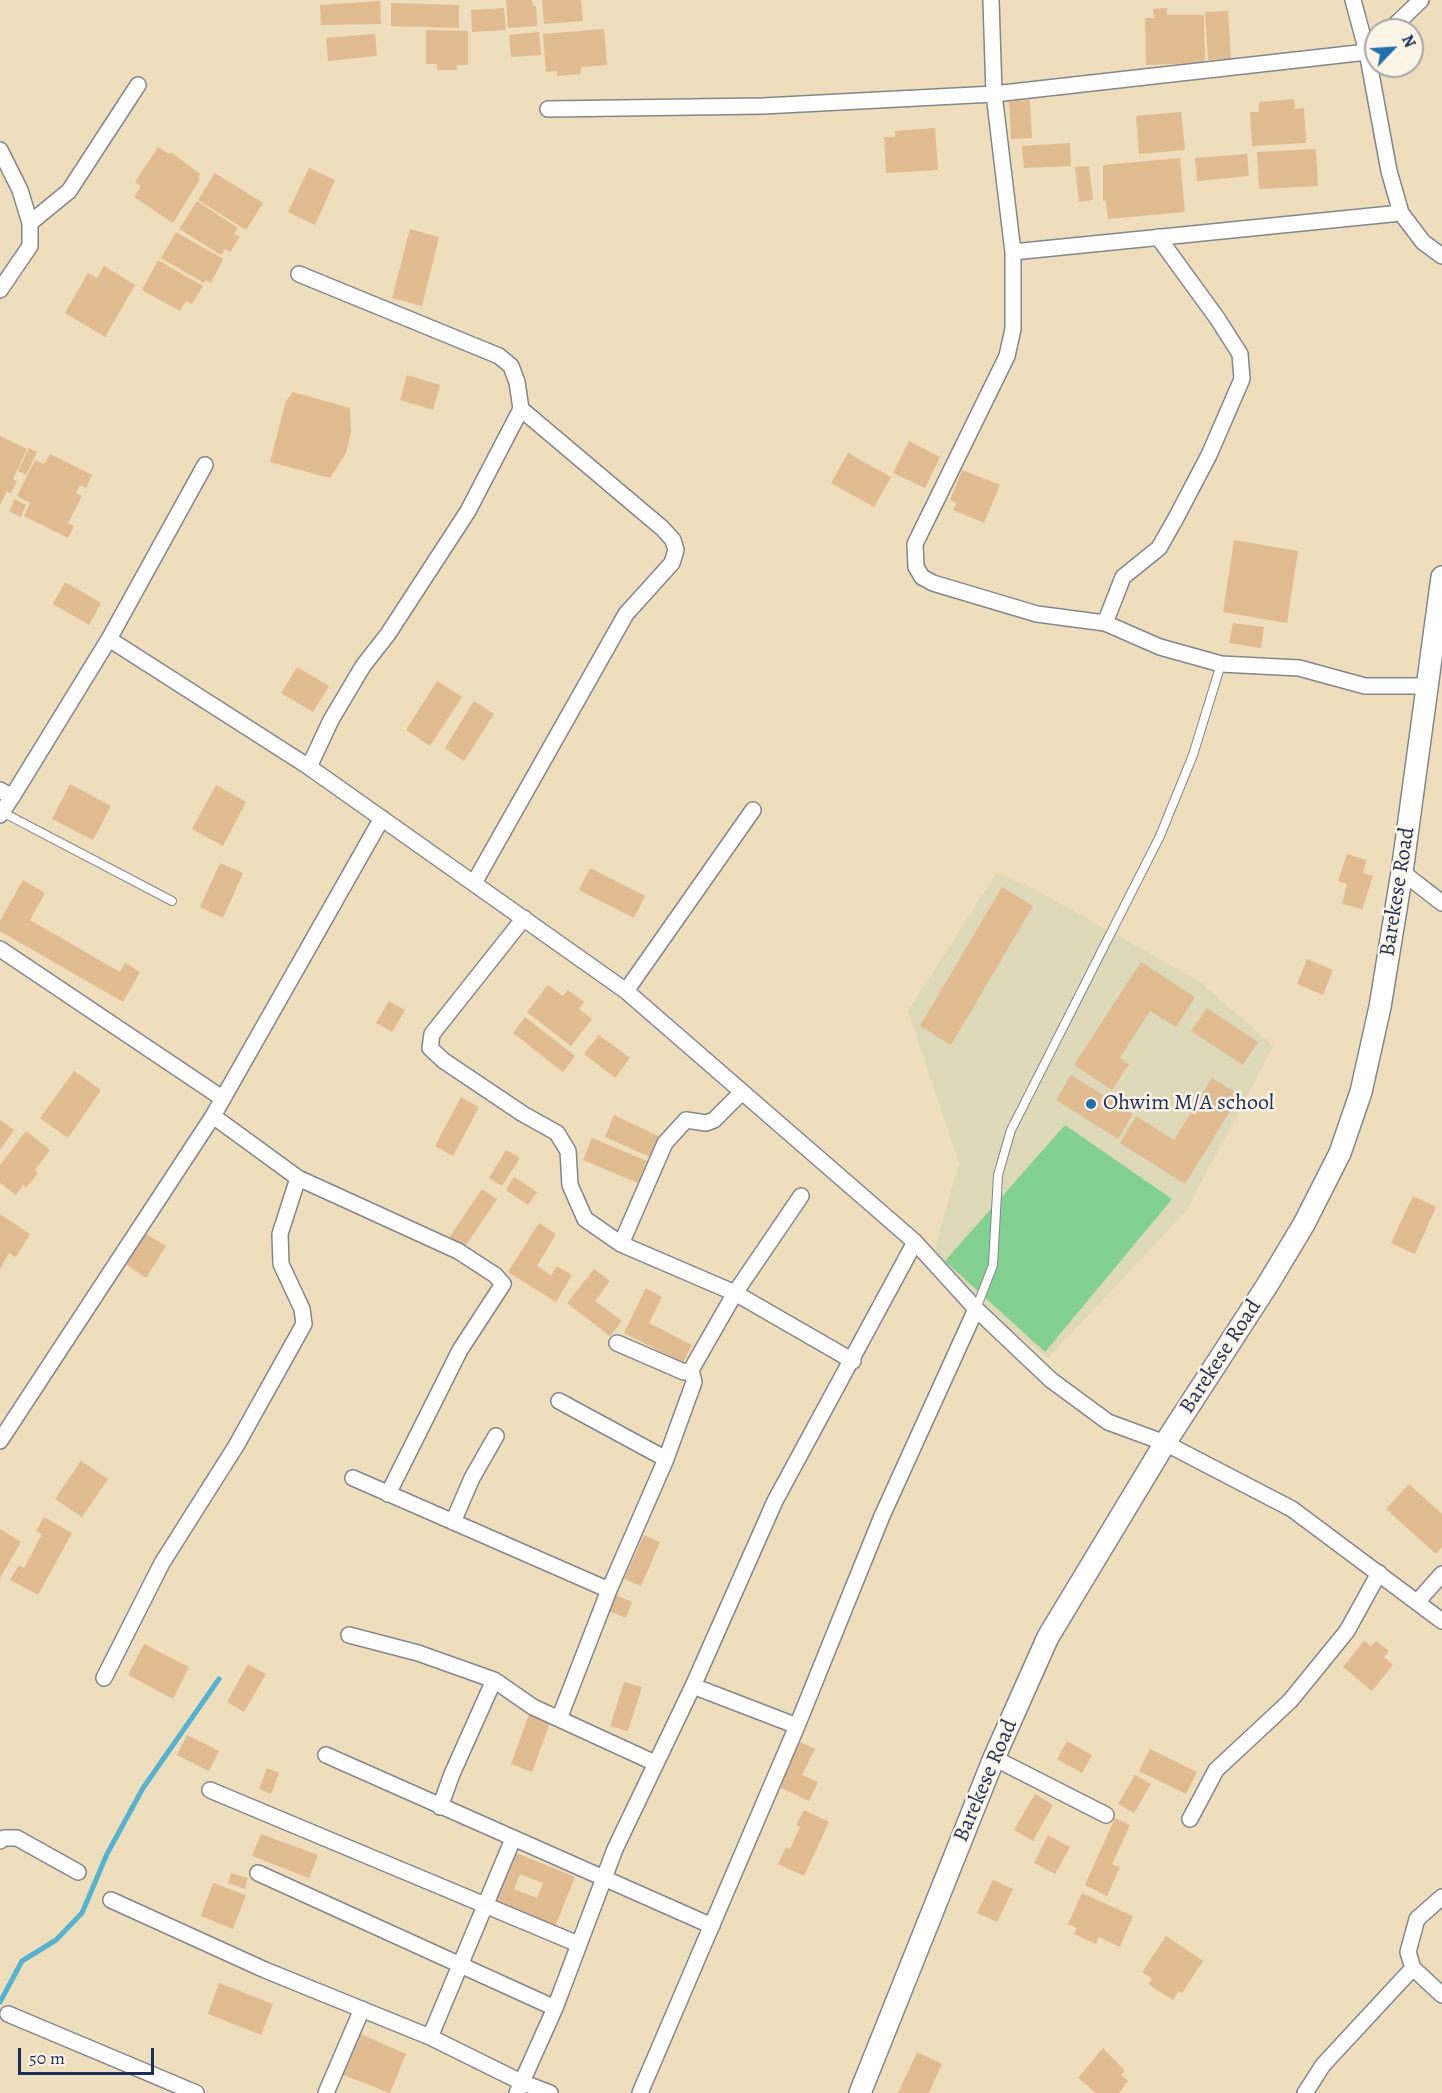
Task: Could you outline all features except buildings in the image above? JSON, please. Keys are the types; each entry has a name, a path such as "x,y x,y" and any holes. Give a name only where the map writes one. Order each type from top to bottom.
{"main road":[{"name":"Barekese Road","path":"860,2093 994,1758 1048,1637 1165,1443 1268,1284 1304,1224 1340,1153 1361,1092 1380,1008 1402,872 1442,577"}],"street":[{"path":"992,0 994,94 1013,252 1013,329 1007,356 915,544 916,567 922,577 933,583 1037,614 1106,623 1160,647 1221,664 1299,668 1365,686 1427,686"},
{"path":"1353,0 1364,28"},
{"path":"1402,18 1421,0"},
{"path":"548,109 763,106 994,94 1364,49"},
{"path":"1376,78 1389,171 1401,213 1423,242 1442,255"},
{"path":"30,223 69,191 138,84"},
{"path":"0,150 20,190 30,223 30,246 0,290"},
{"path":"1013,252 1401,213"},
{"path":"1106,623 1123,578 1159,548 1176,518 1209,455 1242,379 1240,354 1217,318 1158,237"},
{"path":"299,273 499,356 511,366 517,382 521,409 468,510 388,634 363,666 331,720 309,767"},
{"path":"474,883 626,614 672,563 676,550 673,540 662,528 521,409"},
{"path":"1,814 6,793 109,639 206,465"},
{"path":"109,639 309,767 626,991 915,1242 976,1309 1051,1380 1108,1422 1165,1443 1292,1509 1442,1621"},
{"path":"626,991 753,810"},
{"path":"0,1441 213,1116 382,818"},
{"path":"1402,872 1442,903"},
{"path":"524,918 432,1034 430,1048 444,1061 513,1108 557,1133 568,1151 570,1185 585,1219 621,1244 735,1293 853,1361"},
{"path":"0,949 222,1098"},
{"path":"621,1244 665,1143 686,1120 706,1123 714,1120 742,1092"},
{"path":"213,1116 298,1178 458,1251 495,1275 503,1284 460,1350 388,1494"},
{"path":"104,1678 162,1563 236,1446 304,1324 302,1309 281,1264 280,1234 298,1178"},
{"path":"559,1719 609,1590 666,1459 694,1382 692,1370 735,1293 801,1196"},
{"path":"519,2088 555,2008 603,1879 655,1763 693,1686 775,1501 853,1361 915,1242"},
{"path":"640,2093 797,1726 882,1516 976,1309"},
{"path":"616,1343 684,1372 692,1370"},
{"path":"559,1401 666,1459"},
{"path":"453,1522 472,1478 496,1436"},
{"path":"353,1478 609,1590"},
{"path":"1190,1819 1216,1770 1234,1750 1290,1701 1347,1630 1379,1573"},
{"path":"1418,1601 1442,1574"},
{"path":"349,1635 418,1653 494,1680 534,1707 655,1763"},
{"path":"440,1807 452,1774 494,1680"},
{"path":"693,1686 797,1726"},
{"path":"326,1755 712,1926"},
{"path":"994,1758 1106,1815"},
{"path":"210,1790 578,1944"},
{"path":"0,1841 4,1838 17,1838 78,1872"},
{"path":"430,2037 461,1968 513,1839"},
{"path":"258,1873 461,1968 555,2008"},
{"path":"1442,1897 1417,1919 1411,1934 1408,1952 1413,1968 1442,1995"},
{"path":"111,1900 265,1970 430,2037 519,2088 550,2093"},
{"path":"1305,2093 1323,2065 1413,1968"},
{"path":"326,2093 362,2009"},
{"path":"8,2014 196,2093"}],"lane":[{"path":"976,1309 993,1265 998,1175 1011,1130 1160,836 1193,755 1221,664"},
{"path":"1,814 172,902"}],"shaded area":[{"name":"Ohwim M/A school","path":"996,874 1027,885 1199,981 1273,1046 1187,1210 1048,1358 997,1319 938,1256 935,1249 959,1163 908,1011"}],"green space":[{"path":"1065,1125 1172,1199 1045,1352 945,1261"}],"waterway":[{"path":"0,2002 22,1961 56,1940 82,1913 107,1854 143,1788 219,1679"}],"place":[{"name":"Ohwim M/A school","path":"1091,1104"}]}
